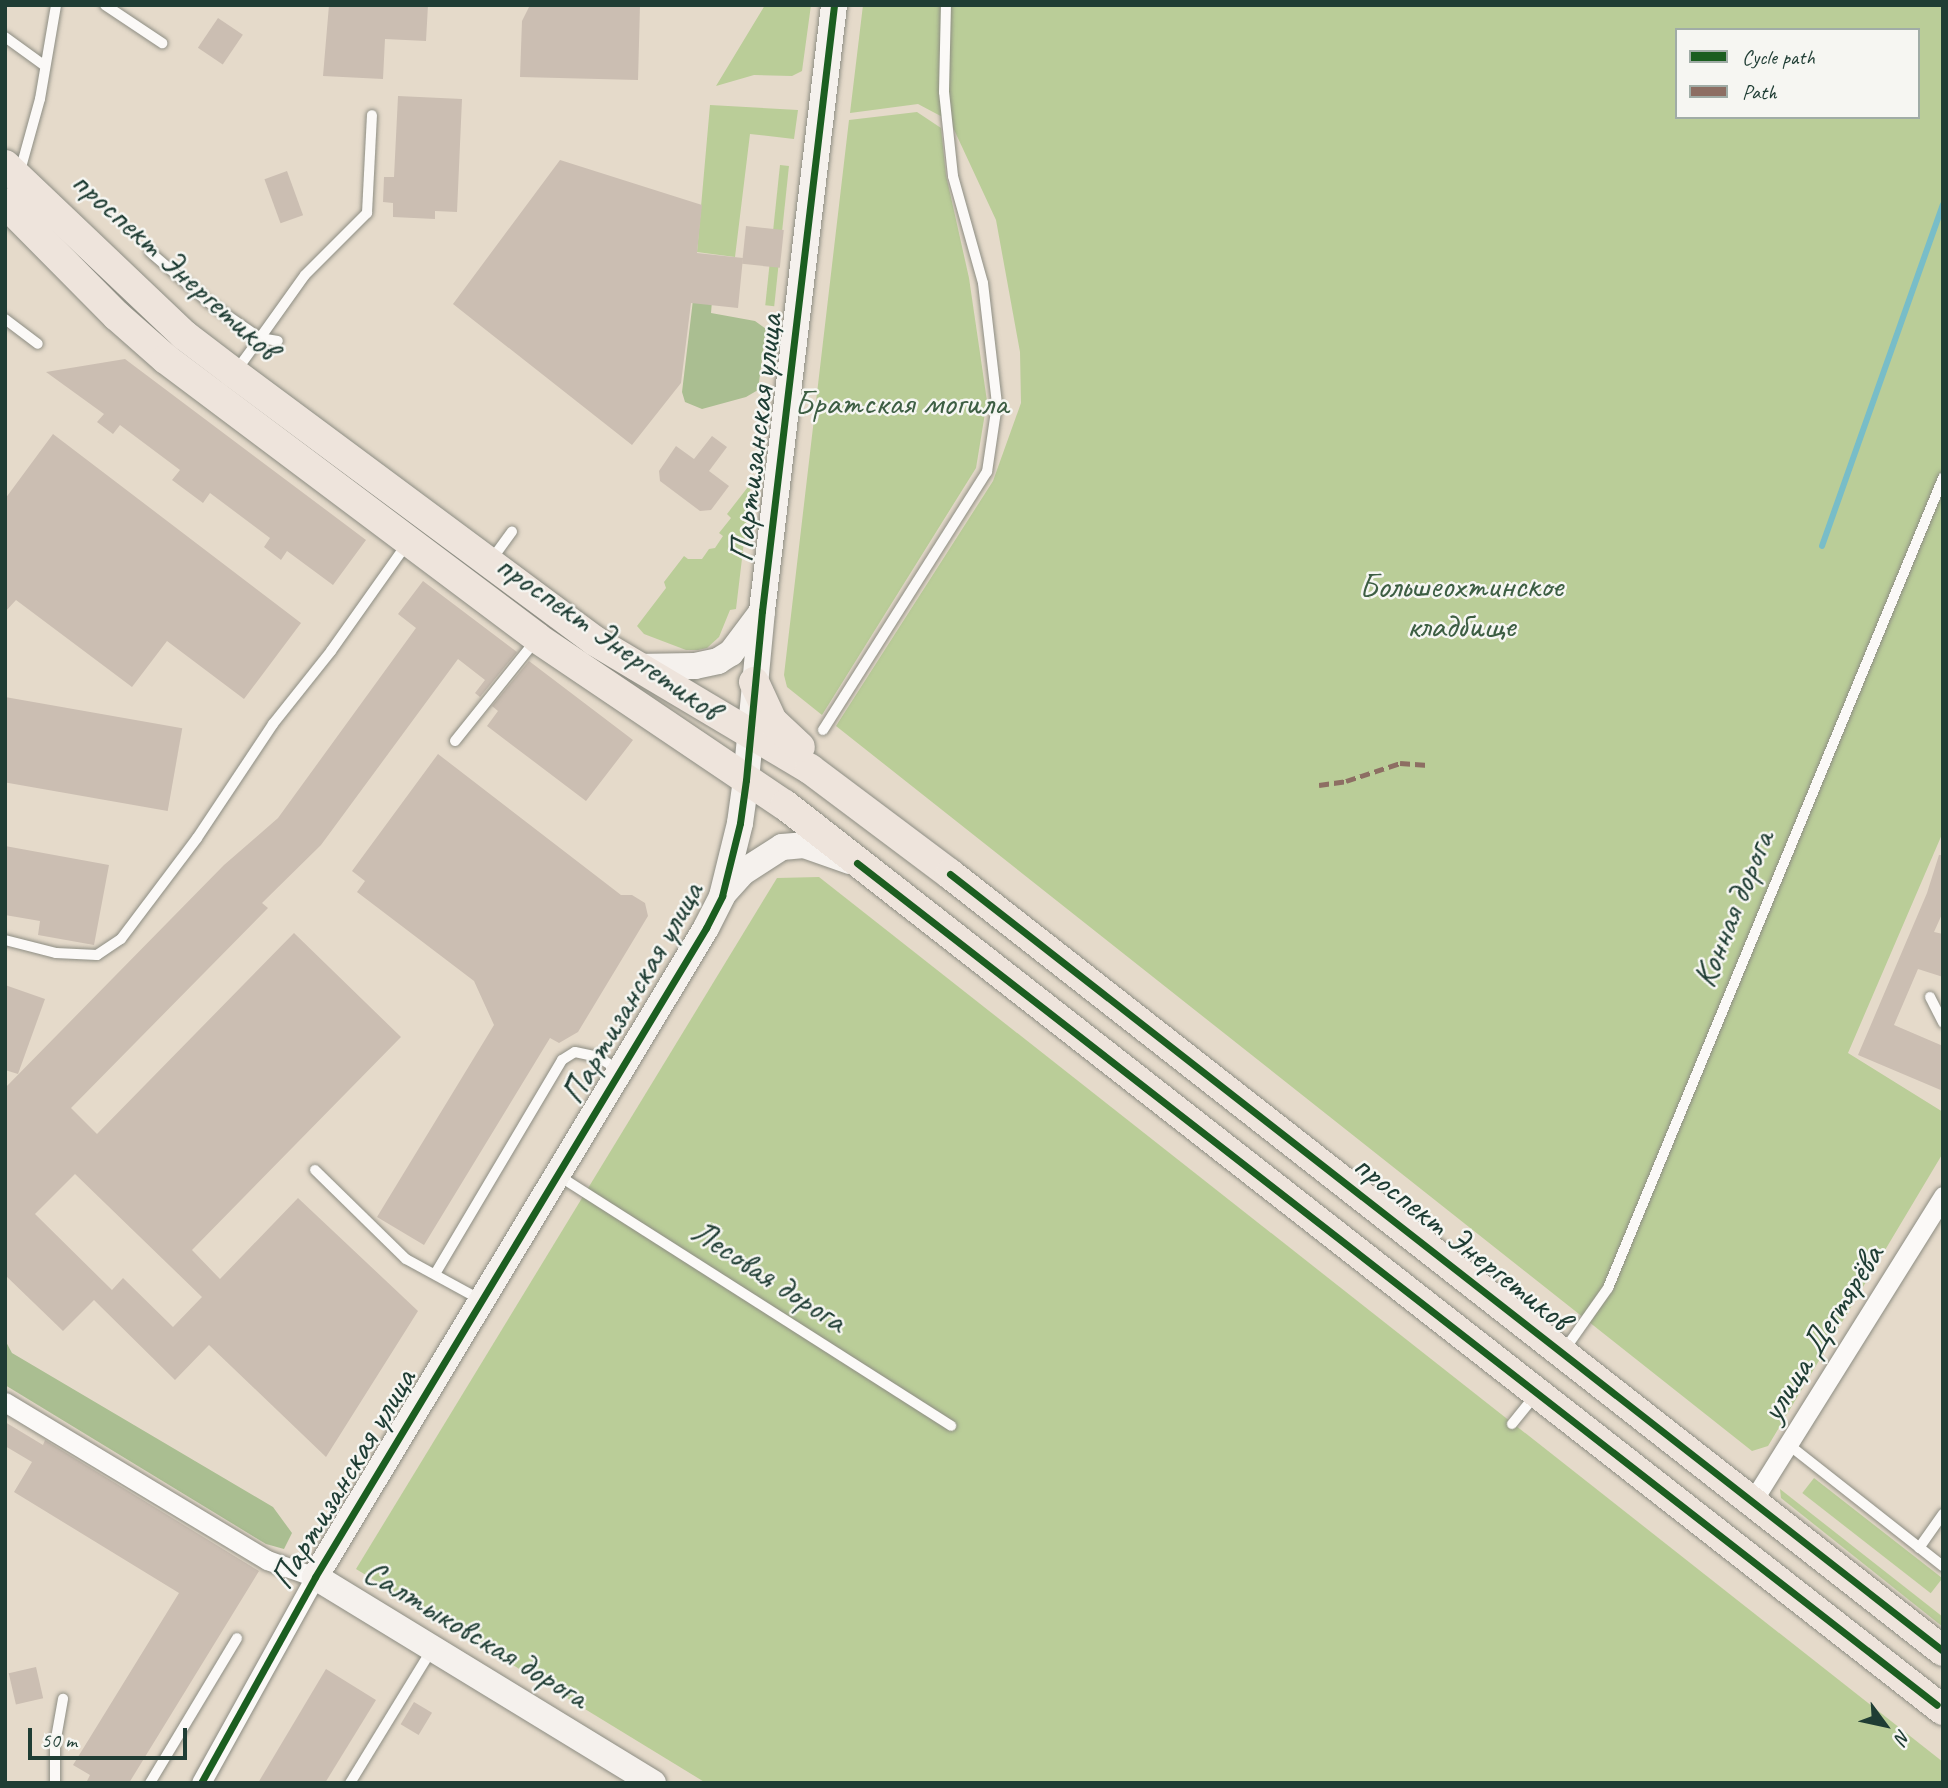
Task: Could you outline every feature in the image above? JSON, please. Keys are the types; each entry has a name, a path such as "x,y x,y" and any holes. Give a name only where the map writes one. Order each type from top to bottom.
{"main road":[{"name":"проспект Энергетиков","path":"12,170 184,334 234,373 488,563 635,667 810,769 1943,1651"},
{"name":"проспект Энергетиков","path":"5,203 117,316 166,359 537,638 785,805 1943,1710"},
{"path":"754,682 763,706 782,733 859,792 872,816"}],"street":[{"name":"Партизанская улица","path":"201,1783 315,1577 706,928 722,896 740,824 752,733 754,682 834,5"},
{"path":"635,667 695,666 718,661 731,653 762,611"},
{"path":"722,896 743,872 782,847 804,845 857,863"},
{"name":"улица Дегтярёва","path":"1752,1502 1943,1196"},
{"name":"Салтыковская дорога","path":"5,1402 267,1560 315,1577 642,1780"}],"lane":[{"path":"12,170 45,66 56,5"},
{"path":"105,5 162,44"},
{"path":"823,730 987,472 997,404 983,283 953,176 944,92 946,5"},
{"path":"5,37 45,66"},
{"path":"234,373 306,275 366,213 372,115"},
{"path":"150,252 208,302 260,338 278,341"},
{"path":"5,319 38,344"},
{"name":"Конная дорога","path":"1562,1353 1608,1288 1943,478"},
{"path":"488,563 512,531"},
{"path":"5,940 56,953 97,955 121,939 197,838 272,724 331,651 408,541"},
{"path":"455,741 537,638"},
{"path":"1930,998 1943,1023"},
{"path":"435,1274 562,1060 575,1052 598,1057 620,1070"},
{"path":"315,1170 406,1259 481,1300"},
{"name":"Лесовая дорога","path":"557,1175 951,1426"},
{"path":"1512,1424 1537,1394"},
{"path":"1789,1445 1943,1566"},
{"path":"1919,1548 1943,1514"},
{"path":"150,1783 237,1638"},
{"path":"350,1783 432,1648"},
{"path":"55,1783 55,1744 63,1699"}],"green space":[{"path":"765,5 811,5 802,71 792,76 754,75 716,86"},
{"name":"Большеохтинское кладбище","path":"863,5 1943,5 1943,832 1848,1053 1943,1112 1943,1153 1768,1446 1752,1451 836,726 993,481 1021,403 1020,352 996,220 950,121 918,104 850,113"},
{"path":"710,105 798,110 794,139 750,134 735,257 697,252"},
{"name":"Братская могила","path":"917,112 941,128 946,175 969,278 987,401 976,468 822,715 787,687 784,675 849,120"},
{"path":"780,165 789,166 774,306 765,305"},
{"path":"698,258 715,265 711,313 755,321 766,329 758,390 746,397 702,409 685,402 682,392"},
{"path":"751,483 736,609 730,610 719,637 707,648 686,650 644,634 637,626 666,588 664,582 684,556 688,559 702,559 709,549 715,548 723,536 719,533 731,518 727,514"},
{"path":"819,877 1943,1762 1943,1783 706,1783 356,1569 777,878"},
{"path":"5,1340 12,1353 273,1507 292,1533 284,1549 266,1544 5,1385"},
{"path":"1814,1478 1942,1578 1931,1593 1802,1493"},
{"path":"1780,1489 1943,1617 1943,1627 1781,1498"}],"building":[{"path":"329,5 428,5 426,41 385,39 383,79 323,76"},
{"path":"530,5 640,5 638,80 520,77 522,21"},
{"path":"218,18 243,35 223,65 198,48"},
{"path":"398,96 462,99 457,212 435,211 435,219 393,217 393,203 383,202 384,177 394,177"},
{"path":"560,160 702,205 697,253 743,258 738,308 691,303 681,383 632,445 453,304"},
{"path":"287,171 303,215 281,223 264,179"},
{"path":"746,226 784,230 780,268 742,264"},
{"path":"125,359 366,540 333,585 287,551 281,560 264,547 270,538 210,493 203,503 172,480 180,470 120,425 113,434 97,422 104,414 46,372"},
{"path":"53,434 301,623 244,699 167,641 132,687 16,600 5,612 5,499"},
{"path":"712,436 727,447 709,471 729,486 711,510 700,511 660,481 659,471 676,446 694,459"},
{"path":"423,581 517,652 480,697 475,693 485,680 458,659 321,845 262,903 268,908 71,1108 97,1134 294,933 401,1037 192,1250 220,1279 298,1198 418,1311 326,1457 209,1345 175,1380 94,1300 63,1331 5,1275 5,1088 224,865 278,818 416,628 398,614","holes":["75,1174 202,1297 173,1327 123,1278 112,1290 35,1214"]},
{"path":"529,661 633,740 586,801 487,726 498,711 492,706"},
{"path":"5,697 182,728 168,811 5,782"},
{"path":"438,754 621,895 632,895 645,903 648,916 578,1032 559,1043 550,1038 424,1245 377,1217 494,1025 474,981 357,892 365,881 352,871"},
{"path":"5,846 109,865 94,945 38,935 40,921 5,915"},
{"path":"1939,855 1943,855 1943,912 1934,932 1943,934 1943,977 1918,969 1894,1025 1943,1046 1943,1091 1858,1055 1927,893"},
{"path":"5,985 45,999 18,1074 5,1070"},
{"path":"5,1422 43,1445 45,1440 259,1571 129,1783 86,1783 90,1775 73,1765 179,1593 14,1492 32,1462 5,1446"},
{"path":"36,1667 43,1698 16,1704 9,1673"},
{"path":"326,1669 376,1700 325,1783 258,1783"},
{"path":"414,1702 432,1713 419,1735 401,1724"}],"waterway":[{"path":"1822,546 1943,205"}],"marked path":[{"path":"1319,785 1346,781 1400,763 1428,765"}],"cycle path":[{"path":"201,1783 315,1577 706,928 722,896 740,823 746,780 762,611 834,5"},
{"path":"857,863 1937,1705"},
{"path":"950,874 1943,1651"}]}
